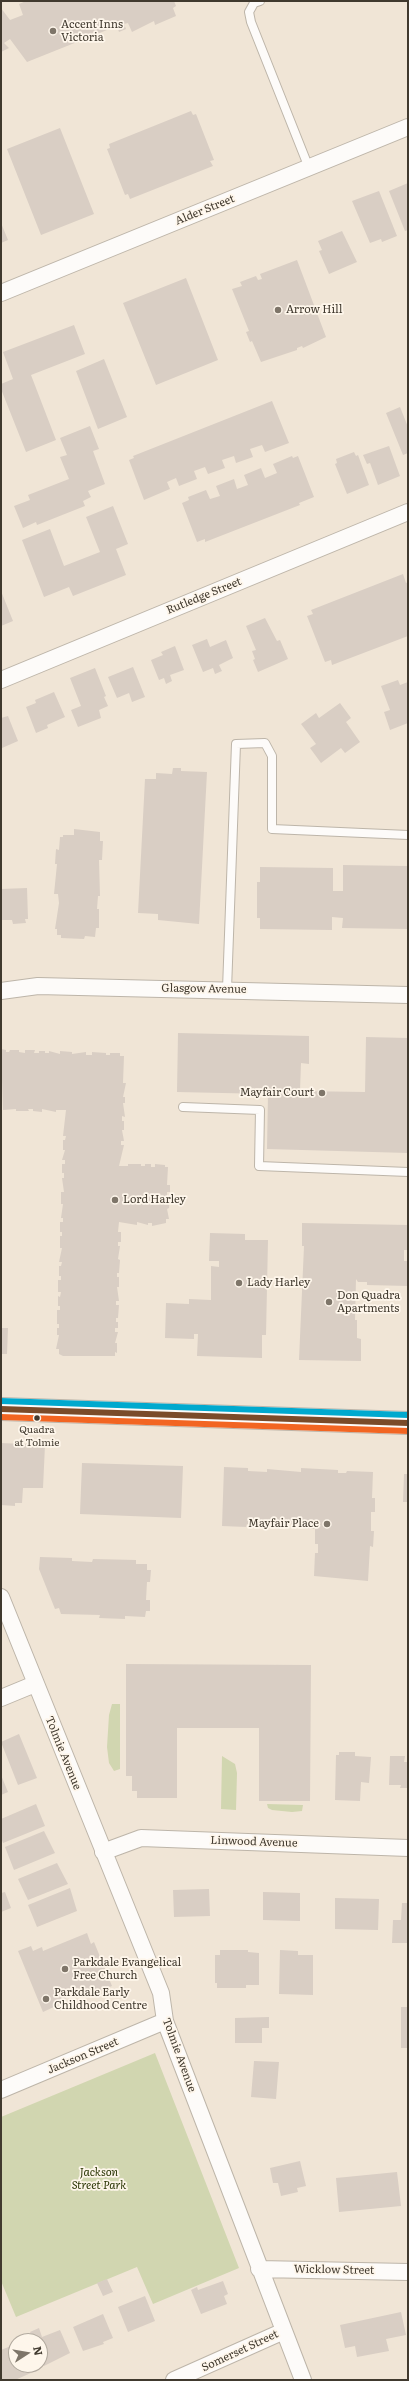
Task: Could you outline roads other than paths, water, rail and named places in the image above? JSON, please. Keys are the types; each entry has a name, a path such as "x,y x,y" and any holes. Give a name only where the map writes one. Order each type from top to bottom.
{"main road":[{"path":"1,1409 408,1423"}],"street":[{"name":"Alder Street","path":"1,293 408,127"},
{"name":"Rutledge Street","path":"1,680 408,512"},
{"name":"Glasgow Avenue","path":"1,991 38,986 227,989 408,995"},
{"name":"Tolmie Avenue","path":"1,1597 161,1993 165,2021 259,2269 303,2380"},
{"path":"1,1698 36,1684"},
{"name":"Linwood Avenue","path":"103,1852 141,1838 408,1848"},
{"name":"Jackson Street","path":"1,2090 165,2021"},
{"name":"Wicklow Street","path":"259,2269 408,2272"},
{"name":"Somerset Street","path":"174,2380 284,2331"}],"lane":[{"path":"260,1 254,3 249,12 251,22 309,168"},
{"path":"227,989 236,744 265,743 272,756 272,829 408,835"},
{"path":"183,1107 260,1110 260,1166 408,1172"}],"place":[{"name":"Accent Inns Victoria","path":"53,31"},
{"name":"Arrow Hill","path":"278,310"},
{"name":"Mayfair Court","path":"322,1093"},
{"name":"Lord Harley","path":"115,1200"},
{"name":"Lady Harley","path":"239,1283"},
{"name":"Don Quadra Apartments","path":"329,1302"},
{"name":"Quadra at Tolmie","path":"37,1418"},
{"name":"Mayfair Place","path":"327,1524"},
{"name":"Parkdale Evangelical Free Church","path":"65,1969"},
{"name":"Parkdale Early Childhood Centre","path":"46,1999"}],"park label":[{"name":"Jackson Street Park","path":"99,2179"}]}
